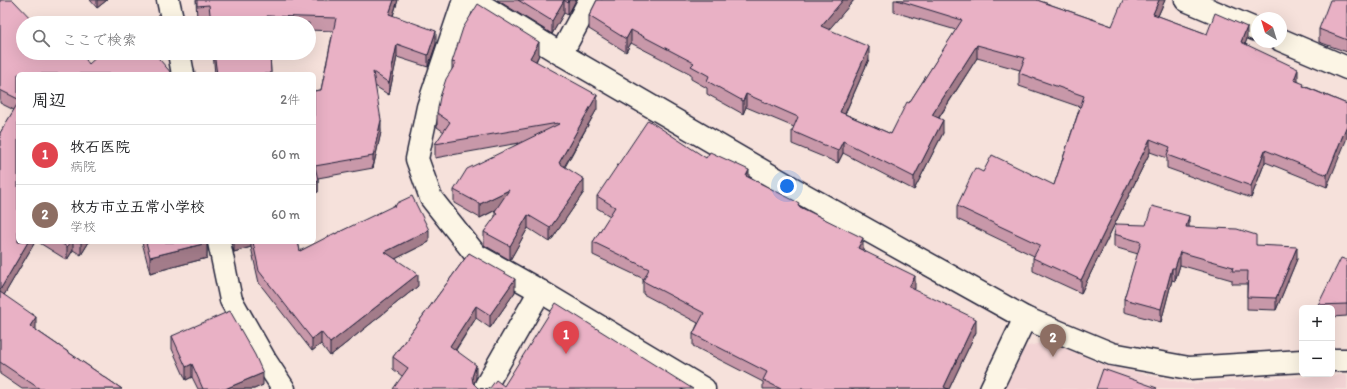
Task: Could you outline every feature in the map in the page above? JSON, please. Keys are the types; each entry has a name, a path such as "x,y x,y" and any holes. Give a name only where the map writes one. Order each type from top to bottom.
{"street":[{"path":"168,0 171,16"},
{"path":"464,0 428,107 417,159 431,198 476,255 540,291 704,389"},
{"path":"473,0 561,54 799,192 1025,318 1112,354 1189,368 1299,362"},
{"path":"561,54 590,0"},
{"path":"1189,0 1251,27"},
{"path":"1287,43 1347,68"},
{"path":"180,60 183,72"},
{"path":"219,244 231,300 265,360 284,389"},
{"path":"484,389 540,291"},
{"path":"991,389 1025,318"},
{"path":"1335,360 1347,360"}],"shaded area":[{"path":"1048,341 1107,366 1188,384 1302,377 1335,377 1335,375 1347,375 1347,389 1005,389 1025,347"}],"building":[{"path":"0,0 13,0 28,16 16,16 16,60 86,60 89,64 93,60 160,60 170,72 16,72 16,98 0,90"},
{"path":"197,0 394,0 389,14 436,31 428,55 397,44 389,83 373,72 381,120 373,156 316,166 316,91 321,90 336,18 316,17 316,16 210,16 209,5 197,6"},
{"path":"518,0 564,0 552,21"},
{"path":"597,0 843,0 821,26 869,47 840,112 891,134 907,102 909,103 962,20 897,0 1037,0 1112,26 1123,0 1159,0 1153,14 1207,34 1215,13 1247,27 1241,42 1298,69 1294,80 1304,84 1303,86 1347,104 1347,125 1327,175 1265,150 1251,186 1167,155 1170,147 1150,139 1081,280 1033,258 1040,245 957,206 975,168 983,172 992,155 1054,185 1084,96 1019,73 1025,58 977,45 932,115 943,120 914,177 843,141 838,151 792,131 798,117 746,94 743,101 707,81 709,76 691,66 694,63 631,30 626,39 589,16"},
{"path":"1330,0 1347,0 1347,40 1319,29"},
{"path":"478,4 539,42 530,58 597,95 559,163 584,179 550,228 528,215 510,246 484,232 497,214 495,211 509,190 480,204 454,190 467,169 559,124 435,144 450,122 437,113 440,97 446,79 456,63 452,62 463,28"},
{"path":"215,60 270,60 271,72 217,72"},
{"path":"16,106 16,244 27,244 0,290 0,133"},
{"path":"648,120 706,158 710,152 749,170 746,176 799,203 798,206 863,238 858,248 915,276 909,287 976,319 944,387 948,389 781,389 763,380 767,372 693,334 704,313 643,281 649,269 593,242 615,207 597,196"},
{"path":"412,196 429,230 385,252 418,274 330,343 321,332 312,339 259,271 253,244 298,244 300,251 395,205 395,207 397,203"},
{"path":"1152,206 1189,216 1186,227 1237,229 1256,235 1256,245 1297,247 1276,298 1247,297 1248,271 1232,271 1233,267 1180,252 1175,268 1172,268 1161,309 1124,299 1141,242 1114,234 1116,224 1146,225"},
{"path":"62,244 69,244 67,247"},
{"path":"147,244 203,244 150,257"},
{"path":"469,253 515,279 490,315 476,306 450,346 476,365 472,377 473,383 478,388 484,389 393,389 408,368 393,357"},
{"path":"1341,258 1347,260 1347,304 1318,305"},
{"path":"0,292 36,317 30,326 122,389 40,389 0,362"},
{"path":"556,303 693,389 485,389 490,388 496,380 504,386"},
{"path":"230,311 255,355 263,373 225,389 203,389 192,364 186,367 172,336"},
{"path":"1103,369 1157,388 1096,389"}],"place":[{"name":"牧石医院","path":"566,354"},
{"name":"枚方市立五常小学校","path":"1053,357"}]}
